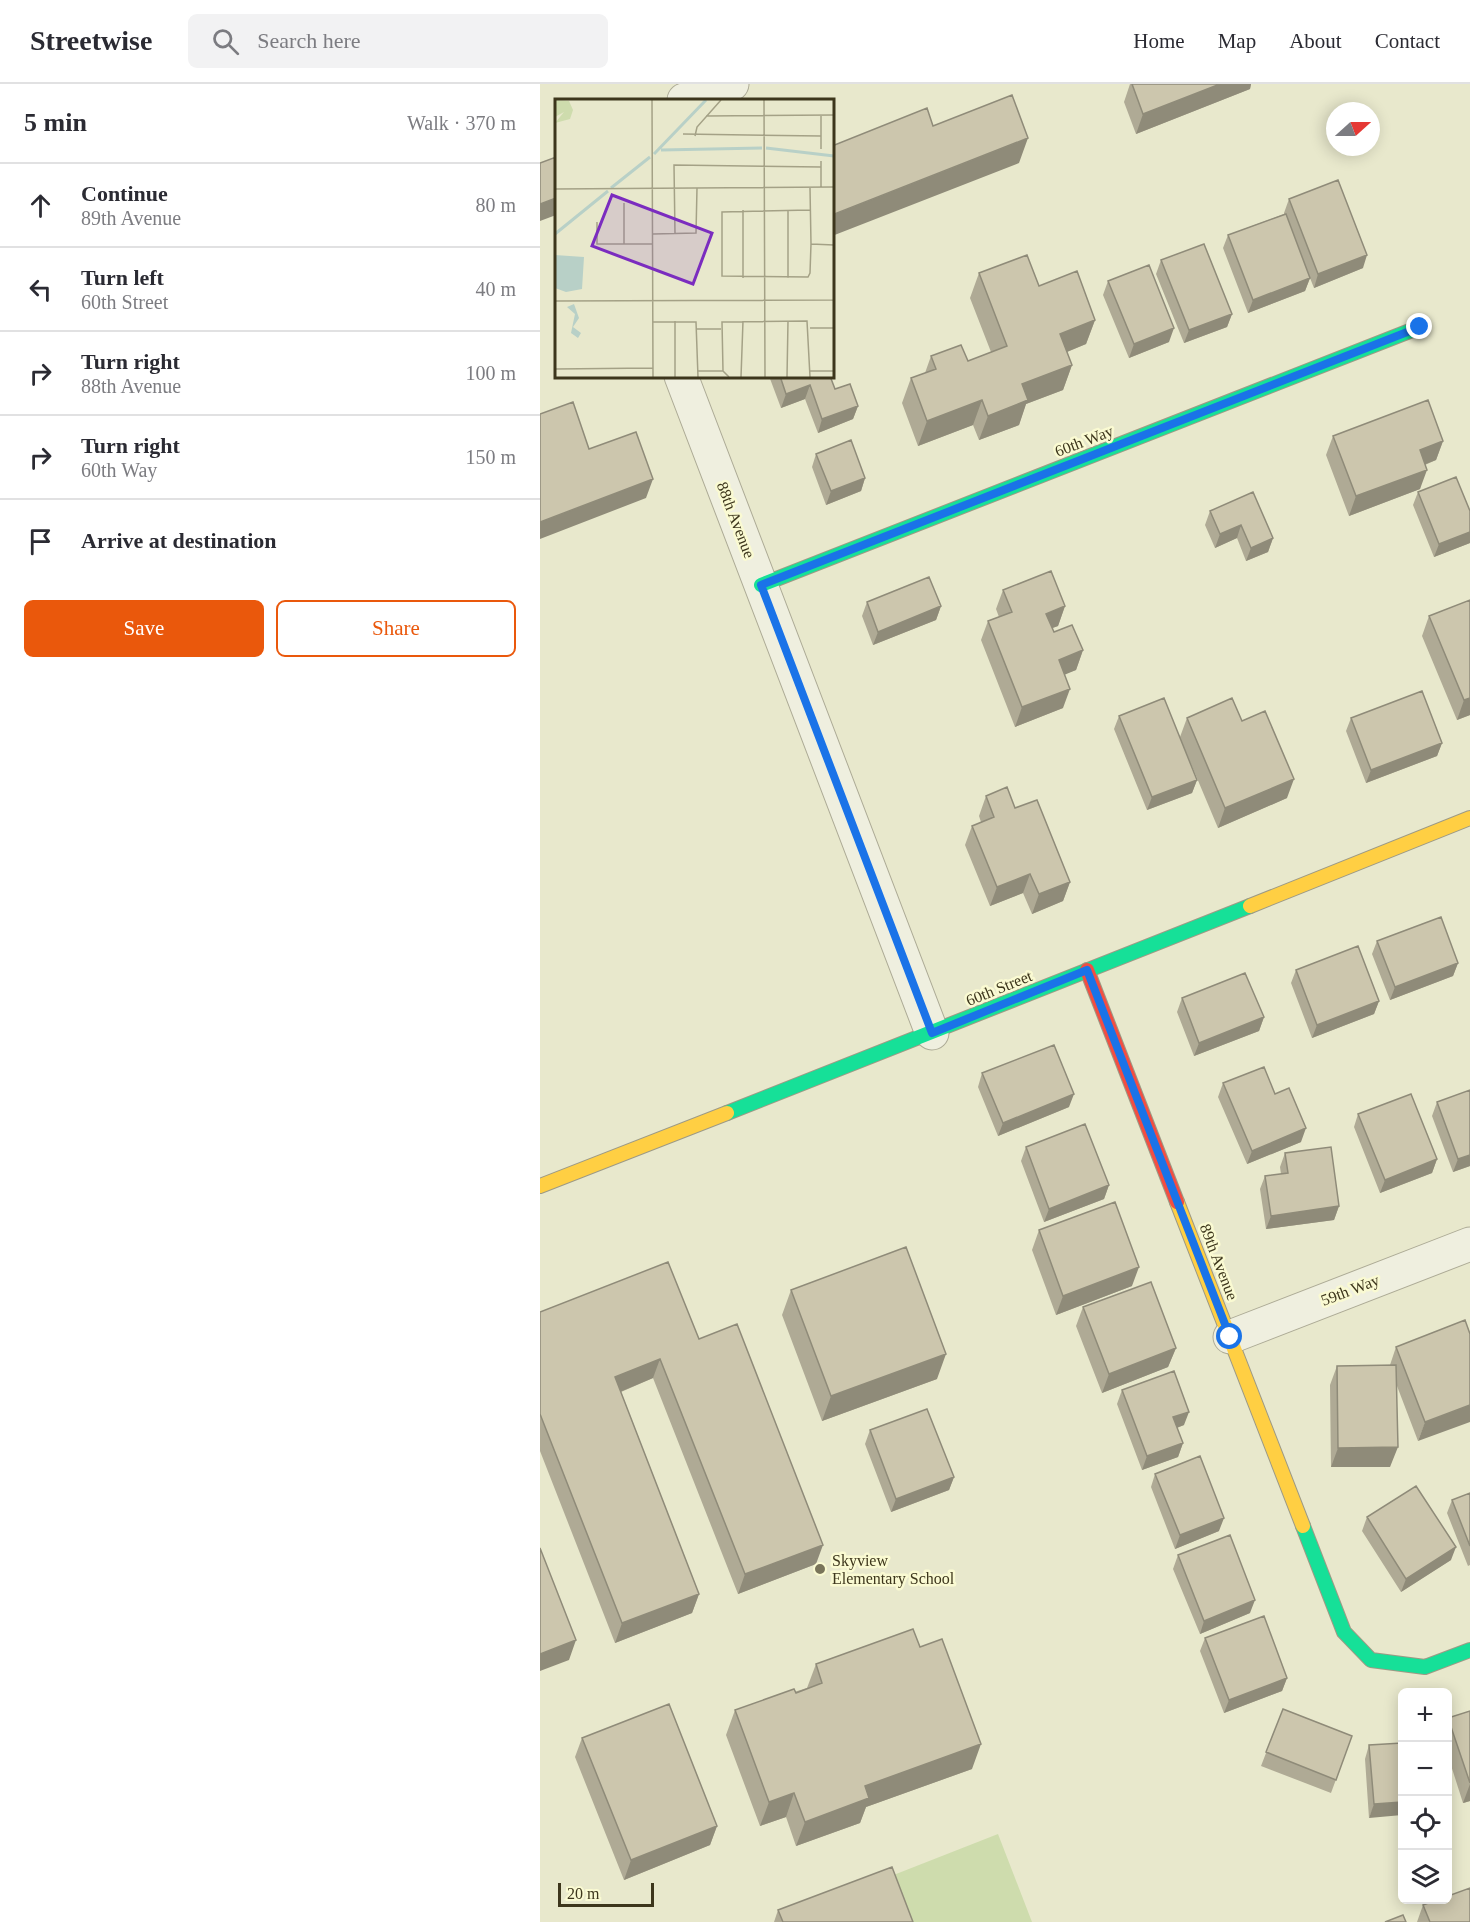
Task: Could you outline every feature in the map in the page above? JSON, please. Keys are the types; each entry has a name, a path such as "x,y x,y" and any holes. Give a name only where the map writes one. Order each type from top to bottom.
{"street":[{"path":"687,99 732,84"},
{"name":"60th Way","path":"761,585 1420,327"},
{"name":"88th Avenue","path":"682,378 932,1033"},
{"name":"60th Street","path":"540,1186 932,1033 1470,818"},
{"name":"89th Avenue","path":"1087,970 1344,1632 1371,1660 1425,1667 1470,1650"},
{"name":"59th Way","path":"1230,1337 1470,1244"}],"green space":[{"path":"998,1834 1032,1922 909,1922 891,1876"}],"building":[{"path":"1132,84 1220,84 1143,114"},
{"path":"1012,95 1028,138 834,214 834,145 927,108 933,126"},
{"path":"555,157 555,198 540,204 540,163"},
{"path":"1338,180 1367,255 1318,274 1289,199"},
{"path":"1286,214 1310,278 1253,300 1228,235"},
{"path":"1204,244 1232,314 1189,330 1161,260"},
{"path":"1027,255 1039,286 1077,271 1095,320 1060,334 1072,365 1022,384 1028,400 988,416 982,400 927,421 911,378 936,369 931,356 961,345 968,361 1007,346 979,273"},
{"path":"1149,265 1174,328 1134,344 1108,281"},
{"path":"781,378 831,378 835,389 850,384 858,406 822,419 810,385 786,394"},
{"path":"1428,400 1443,441 1420,450 1427,470 1356,496 1333,436"},
{"path":"573,402 589,449 636,432 653,479 540,522 540,414"},
{"path":"851,440 865,478 831,491 816,454"},
{"path":"1456,477 1470,511 1470,532 1439,544 1418,492"},
{"path":"1253,492 1273,538 1251,548 1241,525 1220,534 1210,511"},
{"path":"1051,571 1065,606 1046,614 1054,632 1072,625 1083,650 1059,660 1070,689 1022,707 988,621 1012,612 1003,590"},
{"path":"929,577 941,606 878,632 867,602"},
{"path":"1470,600 1470,698 1464,700 1429,616"},
{"path":"1422,691 1442,743 1371,770 1351,718"},
{"path":"1164,698 1197,780 1152,797 1119,716"},
{"path":"1232,698 1242,721 1265,711 1294,779 1225,808 1187,718"},
{"path":"1007,787 1015,808 1037,800 1070,882 1039,894 1030,874 997,887 972,826 994,817 986,796"},
{"path":"1441,917 1458,963 1395,987 1377,941"},
{"path":"1358,946 1379,1001 1317,1025 1296,970"},
{"path":"1245,973 1264,1017 1199,1043 1182,998"},
{"path":"1054,1045 1074,1094 1003,1123 982,1073"},
{"path":"1264,1067 1275,1094 1289,1088 1306,1128 1252,1151 1223,1083"},
{"path":"1470,1090 1470,1155 1458,1159 1437,1102"},
{"path":"1411,1094 1437,1159 1385,1180 1358,1114"},
{"path":"1085,1124 1109,1185 1049,1209 1026,1147"},
{"path":"1331,1147 1339,1206 1271,1216 1265,1176 1288,1173 1285,1153"},
{"path":"1115,1202 1139,1267 1063,1296 1039,1230"},
{"path":"906,1247 946,1354 831,1396 791,1290"},
{"path":"668,1262 699,1339 737,1324 823,1545 745,1574 660,1359 615,1377 699,1594 622,1623 540,1414 540,1312"},
{"path":"1151,1282 1176,1348 1109,1374 1083,1307"},
{"path":"1465,1320 1470,1334 1470,1405 1425,1422 1396,1347"},
{"path":"1396,1365 1398,1447 1338,1448 1337,1366"},
{"path":"1174,1371 1189,1412 1173,1417 1183,1443 1147,1456 1122,1390"},
{"path":"927,1409 954,1477 896,1499 870,1430"},
{"path":"1200,1456 1224,1518 1180,1535 1155,1474"},
{"path":"1416,1486 1456,1547 1406,1579 1367,1517"},
{"path":"1470,1493 1470,1546 1452,1500"},
{"path":"1230,1535 1255,1600 1204,1621 1178,1555"},
{"path":"540,1548 576,1640 540,1654"},
{"path":"1264,1616 1287,1678 1229,1700 1205,1638"},
{"path":"913,1629 920,1647 942,1639 981,1744 865,1786 869,1798 805,1822 794,1793 769,1802 735,1710 794,1689 796,1693 822,1683 816,1664"},
{"path":"669,1704 717,1826 631,1860 582,1738"},
{"path":"1283,1709 1352,1736 1336,1780 1266,1752"},
{"path":"1470,1711 1470,1783 1452,1730 1452,1717"},
{"path":"1398,1743 1398,1802 1374,1804 1369,1745"},
{"path":"892,1867 913,1922 783,1922 778,1910"},
{"path":"1470,1888 1470,1922 1430,1922 1423,1905 1452,1904 1452,1895"},
{"path":"1403,1915 1406,1922 1385,1922"}],"traffic: fast":[{"path":"761,585 1420,327"},
{"path":"727,1113 1250,906"},
{"path":"1303,1526 1344,1632 1371,1660 1425,1667 1470,1650"}],"traffic: slow":[{"path":"1250,906 1470,818"},
{"path":"540,1186 727,1113"},
{"path":"1177,1202 1303,1526"}],"traffic: jam":[{"path":"1087,970 1177,1202"}],"place":[{"name":"Skyview Elementary School","path":"820,1569"}],"route":[{"path":"1230,1337 1087,970 932,1033 761,585 1420,327"}]}
